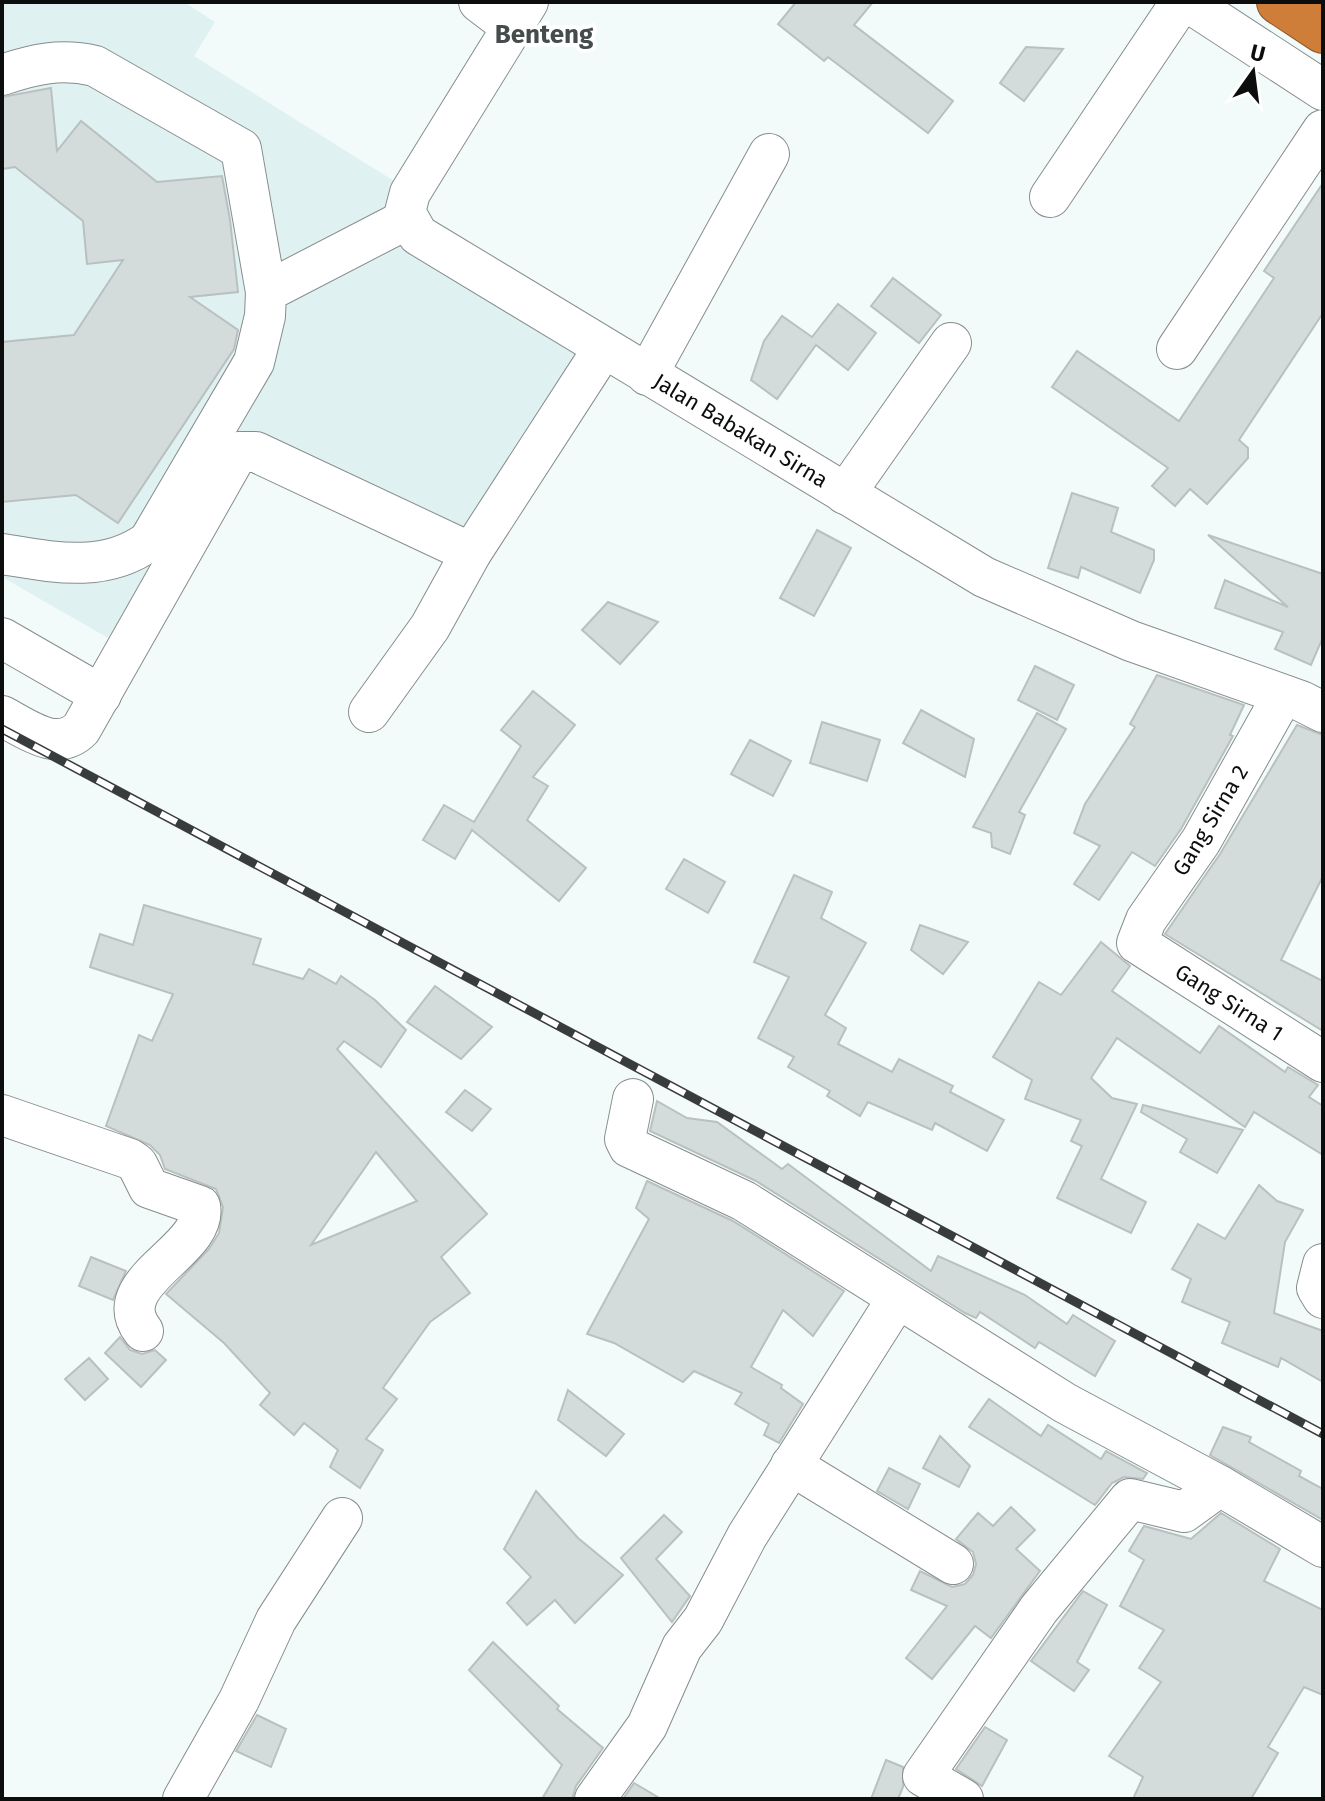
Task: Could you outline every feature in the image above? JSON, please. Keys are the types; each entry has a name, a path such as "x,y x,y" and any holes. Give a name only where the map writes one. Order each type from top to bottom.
{"highway":[{"path":"1279,2 1323,31"}],"street":[{"path":"266,292 407,219 410,193 520,15 479,2"},
{"path":"1050,197 1181,2"},
{"path":"1188,2 1323,90"},
{"path":"2,75 37,63 73,61 95,66 241,149 266,292 265,316 254,362 149,541 133,553 101,562 55,564 2,554"},
{"path":"1177,349 1323,130"},
{"path":"647,375 769,154"},
{"name":"Jalan Babakan Sirna","path":"407,219 418,235 432,244 952,560 1049,608 1323,712"},
{"path":"845,494 951,343"},
{"path":"369,712 430,627 471,553 603,349"},
{"path":"2,716 41,736 66,740 81,729 238,452 256,452 471,553"},
{"path":"2,638 101,695"},
{"name":"Gang Sirna 2","path":"1137,943 1136,937 1146,920 1201,841 1283,695"},
{"name":"Gang Sirna 1","path":"1137,943 1323,1062"},
{"path":"633,1099 625,1139 629,1147 744,1201 1065,1403 1220,1486 1323,1547"},
{"path":"2,1115 130,1159 137,1164 149,1188 200,1206 201,1216 195,1231 140,1291 136,1318 143,1331"},
{"path":"1323,1264 1317,1288 1323,1298"},
{"path":"595,1799 647,1726 682,1647 703,1620 747,1536 897,1299"},
{"path":"791,1465 953,1564"},
{"path":"963,1799 923,1776 1039,1609 1130,1499 1184,1512 1220,1486"},
{"path":"183,1799 239,1700 276,1620 342,1518"}],"shaded area":[{"path":"2,2 184,2 215,22 194,56 394,181 402,242 583,358 451,556 229,451 108,638 2,577"}],"building":[{"path":"796,2 873,2 854,25 953,101 928,133 828,57 824,61 778,24"},
{"path":"1026,47 1063,49 1024,101 1000,83"},
{"path":"51,88 57,151 81,121 157,182 222,176 230,220 238,292 190,297 238,330 234,349 118,523 76,495 2,502 2,342 74,335 123,260 87,264 83,221 15,167 2,169 2,97"},
{"path":"1323,183 1323,313 1239,440 1248,448 1248,458 1207,504 1190,489 1175,506 1152,486 1168,468 1052,387 1077,351 1179,421 1274,278 1264,271"},
{"path":"893,278 941,315 919,343 871,306"},
{"path":"838,304 876,333 848,370 816,345 777,399 751,380 764,341 782,316 812,337"},
{"path":"1072,493 1118,508 1111,532 1154,550 1154,560 1140,593 1081,567 1078,578 1048,568"},
{"path":"817,530 851,548 814,616 780,598"},
{"path":"1208,535 1323,574 1323,637 1311,665 1275,649 1283,632 1215,608 1225,580 1288,607"},
{"path":"608,602 658,622 620,664 582,630"},
{"path":"1035,666 1074,685 1057,720 1018,700"},
{"path":"1157,675 1244,705 1230,735 1233,736 1181,829 1155,866 1132,852 1099,900 1074,884 1100,846 1074,833 1085,804 1135,727 1130,724"},
{"path":"533,691 575,725 533,777 548,786 527,820 586,868 559,901 472,830 455,859 423,840 444,805 474,822 521,746 501,730"},
{"path":"921,710 974,739 965,777 903,743"},
{"path":"1037,713 1066,729 1019,812 1025,815 1010,854 992,847 991,833 973,827"},
{"path":"822,722 880,740 867,781 810,763"},
{"path":"1297,725 1323,735 1323,876 1281,960 1323,981 1323,1031 1165,934 1220,854"},
{"path":"750,740 791,761 773,796 731,774"},
{"path":"684,859 725,882 708,913 666,889"},
{"path":"794,875 832,892 821,918 866,943 825,1015 846,1028 838,1044 892,1072 899,1059 953,1086 950,1092 1004,1120 987,1151 935,1123 932,1130 868,1102 860,1116 827,1096 830,1091 788,1067 794,1057 758,1038 789,977 754,962"},
{"path":"144,905 261,939 253,964 303,979 309,969 336,984 341,976 375,1000 406,1030 381,1067 344,1041 337,1049 487,1214 441,1257 470,1293 430,1322 383,1388 397,1399 366,1439 383,1450 360,1488 330,1467 338,1450 304,1423 294,1435 260,1405 270,1393 224,1343 166,1294 209,1249 219,1233 223,1207 216,1189 165,1169 160,1155 150,1145 106,1126 139,1035 152,1041 173,994 90,967 100,934 133,945","holes":["376,1152 417,1201 311,1245"]},
{"path":"920,925 968,942 943,974 911,950"},
{"path":"1101,942 1130,966 1112,991 1200,1053 1219,1026 1285,1072 1288,1067 1318,1085 1309,1097 1323,1106 1323,1155 1254,1112 1245,1127 1117,1038 1091,1078 1112,1098 1137,1104 1101,1179 1146,1202 1131,1233 1057,1198 1082,1146 1071,1141 1081,1120 1025,1099 1032,1080 993,1057 1039,982 1061,995"},
{"path":"435,986 492,1027 461,1059 407,1022"},
{"path":"465,1090 491,1109 472,1131 446,1112"},
{"path":"657,1101 687,1118 717,1122 782,1169 788,1164 931,1271 938,1256 1025,1295 1067,1324 1073,1315 1115,1341 1095,1376 1039,1342 1035,1348 980,1312 976,1318 965,1313 756,1181 650,1131"},
{"path":"1143,1105 1243,1130 1217,1173 1180,1152 1187,1139 1141,1112"},
{"path":"647,1181 733,1221 844,1291 813,1336 783,1310 751,1367 782,1385 781,1388 803,1404 779,1443 764,1435 769,1424 735,1404 742,1393 694,1371 683,1382 614,1343 587,1334 649,1219 636,1208"},
{"path":"1259,1185 1277,1201 1303,1210 1285,1242 1274,1313 1323,1331 1323,1382 1281,1358 1278,1367 1222,1343 1230,1322 1182,1302 1191,1279 1172,1269 1198,1224 1225,1239"},
{"path":"91,1257 126,1271 113,1300 79,1286"},
{"path":"120,1337 130,1350 142,1354 155,1350 166,1360 141,1387 105,1353"},
{"path":"89,1358 108,1379 85,1400 65,1379"},
{"path":"568,1390 624,1434 606,1456 558,1420"},
{"path":"989,1399 1041,1436 1048,1425 1101,1459 1106,1451 1147,1473 1143,1479 1124,1477 1112,1483 1095,1505 969,1427"},
{"path":"1223,1427 1251,1437 1249,1442 1301,1471 1299,1476 1323,1489 1323,1520 1210,1455"},
{"path":"940,1436 970,1466 959,1487 923,1468"},
{"path":"889,1468 920,1484 908,1509 877,1491"},
{"path":"536,1491 578,1538 623,1575 575,1623 555,1600 527,1625 507,1603 531,1577 504,1549"},
{"path":"1011,1507 1035,1530 1016,1549 1040,1571 991,1638 975,1626 932,1679 906,1658 947,1606 911,1590 920,1571 952,1587 965,1584 973,1575 976,1564 973,1552 956,1539 978,1513 993,1526"},
{"path":"1221,1513 1280,1549 1264,1581 1323,1610 1323,1695 1304,1687 1268,1747 1278,1753 1251,1799 1133,1799 1143,1777 1109,1756 1161,1682 1139,1668 1164,1630 1120,1606 1144,1560 1129,1551 1144,1526 1191,1539"},
{"path":"664,1515 682,1532 656,1559 690,1596 672,1622 621,1558"},
{"path":"1083,1591 1107,1605 1077,1662 1089,1670 1074,1691 1031,1661"},
{"path":"493,1642 559,1706 557,1709 603,1748 576,1786 572,1799 542,1799 562,1765 469,1670"},
{"path":"257,1715 286,1729 271,1767 236,1751"},
{"path":"985,1727 1007,1740 982,1786 956,1769"},
{"path":"886,1760 903,1767 903,1787 898,1799 871,1799"},
{"path":"634,1783 661,1799 623,1799"}],"railway":[{"path":"2,729 1323,1434"}],"district":[{"name":"Benteng","path":"544,34"}]}
